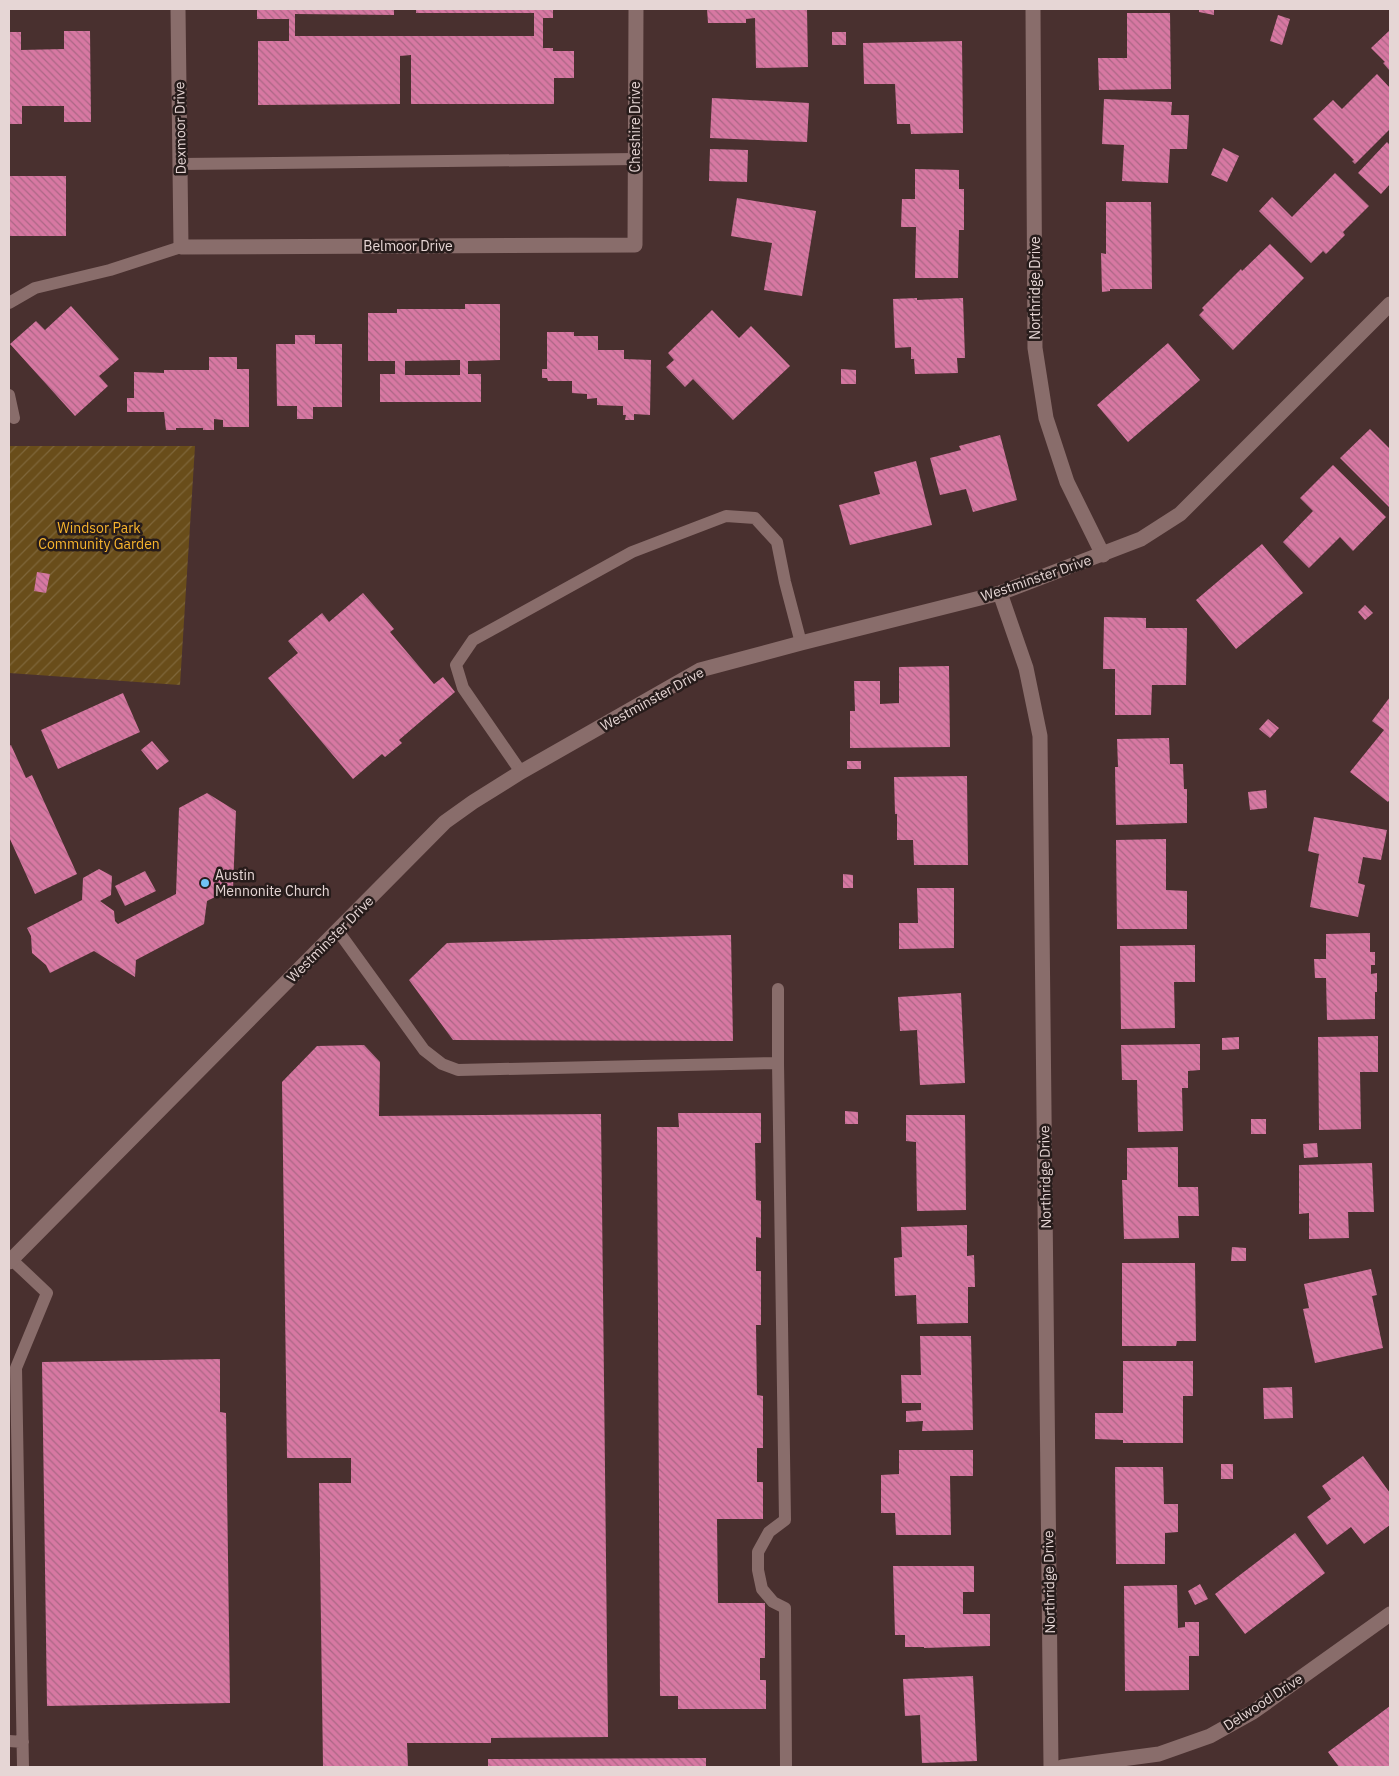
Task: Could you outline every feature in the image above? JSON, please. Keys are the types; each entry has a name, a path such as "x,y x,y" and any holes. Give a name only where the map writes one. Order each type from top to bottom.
{"street":[{"name":"Dexmoor Drive","path":"178,9 181,247"},
{"name":"Cheshire Drive","path":"635,245 636,9"},
{"name":"Northridge Drive","path":"1033,9 1035,348 1046,418 1066,482 1104,554"},
{"name":"Belmoor Drive","path":"181,247 635,245"},
{"name":"Westminster Drive","path":"10,1261 446,822 473,802 521,772 700,670 1000,593 1141,539 1180,514 1390,304"},
{"name":"Northridge Drive","path":"1000,593 1026,668 1040,736 1051,1767"},
{"name":"Delwood Drive","path":"1062,1767 1159,1754 1210,1736 1253,1712 1390,1614"}],"lane":[{"path":"180,164 635,160"},
{"path":"9,303 35,288 110,270 181,247"},
{"path":"9,395 14,418"},
{"path":"521,772 462,688 456,665 473,640 632,552 726,516 755,518 777,542 801,643"},
{"path":"338,931 424,1050 442,1064 458,1070 778,1063"},
{"path":"778,989 785,1520 769,1532 758,1552 758,1570 762,1589 773,1602 785,1608 786,1767"},
{"path":"10,1261 47,1293 16,1368 24,1767"},
{"path":"9,1741 23,1742"}],"green space":[{"name":"Windsor Park Community Garden","path":"9,446 195,446 180,685 9,673"}],"building":[{"path":"257,9 394,9 394,15 295,14 295,36 534,36 534,13 416,13 416,9 553,9 553,18 543,18 543,48 553,48 553,51 574,51 574,78 554,78 554,104 411,104 411,55 400,56 400,104 258,105 258,41 289,41 289,19 257,19"},
{"path":"707,9 807,9 808,67 756,68 755,18 746,19 746,23 708,23"},
{"path":"1199,9 1214,9 1214,15 1199,12"},
{"path":"1127,13 1170,13 1171,89 1099,90 1098,58 1127,58"},
{"path":"1278,15 1290,19 1282,45 1270,41"},
{"path":"1390,30 1390,71 1383,63 1385,62 1371,48"},
{"path":"64,31 90,31 91,122 64,122 64,106 22,106 22,124 9,124 9,32 21,32 21,50 64,49"},
{"path":"832,32 846,32 846,45 832,45"},
{"path":"962,41 963,133 911,134 910,124 897,124 895,84 864,84 863,43"},
{"path":"1377,74 1390,88 1390,129 1355,164 1352,161 1354,160 1313,119 1333,100 1342,109"},
{"path":"712,98 809,103 807,142 710,138"},
{"path":"1104,99 1172,102 1171,115 1189,115 1187,149 1170,149 1168,183 1122,181 1124,145 1102,144"},
{"path":"1387,142 1390,145 1390,184 1381,194 1358,173"},
{"path":"1223,148 1239,156 1227,182 1211,175"},
{"path":"710,149 748,150 747,182 709,181"},
{"path":"915,169 959,170 959,189 964,189 964,230 959,230 958,278 915,278 916,227 901,227 902,199 915,199"},
{"path":"1335,173 1369,206 1343,232 1345,235 1326,254 1323,251 1311,263 1259,211 1272,197 1292,217"},
{"path":"9,176 66,176 66,236 9,236"},
{"path":"737,198 816,211 802,296 764,290 772,243 731,236"},
{"path":"1106,202 1151,202 1152,289 1110,289 1110,291 1102,292 1101,253 1106,254"},
{"path":"1270,244 1304,278 1233,350 1199,315 1204,310 1202,308 1241,269 1242,271"},
{"path":"917,298 917,300 963,298 965,358 957,358 958,373 915,374 914,359 911,359 911,347 895,348 893,299"},
{"path":"465,304 500,304 500,360 468,361 468,374 481,374 481,402 380,402 380,374 395,374 395,361 368,361 368,313 397,313 397,309 465,309","holes":["460,360 460,375 405,375 405,361"]},
{"path":"71,306 119,359 99,376 108,386 75,416 10,344 36,321 45,330"},
{"path":"712,310 739,338 751,326 790,366 733,420 693,379 685,387 666,367 674,360 668,353"},
{"path":"547,332 574,332 574,336 598,336 598,350 624,350 624,359 651,360 650,415 634,414 634,420 625,420 626,415 623,415 623,406 597,405 597,398 587,399 587,394 572,393 572,381 548,381 547,378 542,378 542,369 547,369"},
{"path":"295,335 315,335 315,344 342,344 342,407 313,407 313,419 297,419 297,406 277,406 276,344 295,344"},
{"path":"1168,343 1200,380 1128,442 1097,405"},
{"path":"209,357 237,357 237,369 249,369 249,427 223,427 223,420 214,419 214,430 176,428 176,430 166,430 164,412 127,412 127,398 134,398 134,372 164,373 164,370 209,370"},
{"path":"841,369 856,370 856,384 841,384"},
{"path":"1370,429 1390,449 1390,508 1340,458"},
{"path":"1000,435 1017,500 973,512 966,489 940,495 930,458 961,450 959,446"},
{"path":"916,461 932,525 850,545 839,505 880,494 874,472"},
{"path":"1333,465 1386,517 1353,551 1340,537 1309,568 1283,542 1313,511 1300,498"},
{"path":"1262,544 1303,593 1236,649 1196,600"},
{"path":"37,572 50,574 46,593 34,591"},
{"path":"363,593 394,629 390,632 434,684 443,677 455,692 399,740 402,743 385,757 382,754 353,779 268,678 298,653 288,641 322,613 329,622"},
{"path":"1365,605 1373,613 1365,620 1358,612"},
{"path":"1104,617 1146,618 1146,628 1187,628 1186,685 1152,685 1151,715 1115,715 1115,669 1103,669"},
{"path":"949,666 950,747 850,748 850,711 855,711 854,681 880,681 880,704 899,703 899,667"},
{"path":"123,693 140,732 58,769 41,730"},
{"path":"1390,697 1390,799 1388,802 1350,772 1384,730 1372,721"},
{"path":"1268,719 1279,728 1270,738 1259,729"},
{"path":"1169,738 1170,764 1183,764 1184,789 1187,789 1187,823 1116,825 1115,767 1118,767 1117,739"},
{"path":"152,741 169,761 157,770 141,750"},
{"path":"11,745 26,778 32,775 77,874 35,894 9,837 9,746"},
{"path":"847,761 861,761 861,769 847,769"},
{"path":"967,776 968,865 914,865 913,840 897,840 894,777"},
{"path":"1266,790 1267,808 1250,810 1248,792"},
{"name":"Austin Mennonite Church","path":"207,793 236,811 233,888 207,901 204,924 136,960 135,977 94,951 50,973 46,965 32,953 31,936 27,928 82,900 83,878 99,869 112,876 111,895 100,901 114,911 115,921 118,924 176,894 179,808"},
{"path":"1314,817 1387,830 1381,860 1363,857 1358,883 1365,885 1358,917 1310,907 1319,854 1308,851"},
{"path":"1166,839 1166,890 1187,891 1187,929 1117,929 1116,840"},
{"path":"145,871 156,891 125,906 115,886"},
{"path":"843,874 853,875 853,888 843,888"},
{"path":"917,888 954,888 954,948 899,949 899,923 918,923"},
{"path":"1370,933 1370,952 1375,952 1375,965 1371,965 1371,974 1377,973 1375,1019 1327,1020 1326,978 1315,978 1314,959 1326,959 1326,934"},
{"path":"731,935 733,1041 453,1040 409,980 447,943"},
{"path":"1195,945 1195,982 1174,982 1175,1028 1121,1029 1120,946"},
{"path":"961,993 965,1083 920,1085 917,1030 900,1031 898,997"},
{"path":"1378,1036 1378,1072 1360,1072 1361,1129 1319,1130 1318,1037"},
{"path":"1239,1037 1239,1049 1222,1050 1222,1038"},
{"path":"1200,1044 1200,1070 1188,1071 1188,1088 1182,1088 1183,1131 1138,1132 1137,1080 1122,1080 1121,1045"},
{"path":"364,1045 380,1062 379,1116 601,1114 608,1737 491,1738 491,1743 407,1743 408,1767 323,1767 319,1483 351,1483 351,1458 287,1458 282,1082 317,1046"},
{"path":"845,1111 858,1112 858,1124 845,1124"},
{"path":"678,1113 761,1113 761,1143 755,1143 756,1200 761,1201 761,1238 756,1237 756,1271 761,1271 761,1325 756,1325 757,1395 763,1396 763,1448 757,1448 757,1482 763,1482 763,1519 717,1519 718,1603 765,1603 765,1658 760,1658 760,1680 766,1680 766,1709 678,1709 678,1696 660,1696 657,1127 679,1127"},
{"path":"906,1115 965,1115 966,1210 917,1211 916,1142 906,1141"},
{"path":"1251,1119 1266,1119 1266,1134 1251,1134"},
{"path":"1317,1143 1318,1157 1304,1158 1303,1144"},
{"path":"1178,1147 1178,1187 1198,1187 1199,1216 1178,1216 1179,1238 1124,1239 1122,1180 1127,1180 1127,1148"},
{"path":"1372,1163 1374,1212 1348,1212 1349,1238 1309,1239 1309,1213 1299,1214 1299,1165"},
{"path":"967,1225 967,1256 974,1255 975,1287 968,1287 968,1323 917,1324 916,1295 895,1296 894,1258 902,1257 901,1227"},
{"path":"1232,1247 1246,1248 1246,1261 1231,1261"},
{"path":"1122,1263 1195,1263 1196,1341 1177,1341 1176,1346 1122,1346"},
{"path":"1371,1269 1377,1295 1372,1296 1383,1348 1315,1363 1303,1309 1309,1308 1304,1284"},
{"path":"920,1336 971,1336 973,1430 922,1431 923,1421 906,1422 906,1411 921,1410 921,1403 902,1403 901,1375 921,1375"},
{"path":"220,1359 220,1412 226,1413 230,1703 47,1706 42,1362"},
{"path":"1123,1361 1193,1361 1193,1396 1183,1396 1183,1443 1123,1443 1123,1440 1095,1439 1095,1413 1123,1413"},
{"path":"1292,1387 1293,1418 1264,1419 1263,1388"},
{"path":"899,1450 973,1450 973,1476 950,1476 951,1535 896,1535 895,1513 881,1513 881,1475 899,1474"},
{"path":"1363,1456 1390,1493 1390,1525 1364,1544 1351,1527 1327,1545 1307,1517 1331,1499 1322,1486"},
{"path":"1221,1464 1233,1464 1233,1479 1221,1479"},
{"path":"1115,1467 1163,1467 1164,1504 1178,1504 1178,1532 1165,1533 1165,1564 1116,1564"},
{"path":"1295,1533 1325,1573 1245,1634 1215,1594"},
{"path":"893,1566 974,1566 974,1592 963,1592 963,1614 990,1614 990,1646 905,1647 905,1635 895,1635"},
{"path":"1200,1584 1208,1599 1195,1605 1188,1591"},
{"path":"1177,1585 1178,1628 1185,1627 1185,1622 1199,1622 1199,1656 1189,1656 1189,1690 1125,1691 1124,1586"},
{"path":"973,1676 977,1761 922,1763 920,1715 905,1716 903,1679"},
{"path":"1390,1706 1390,1767 1339,1767 1328,1752"},
{"path":"706,1758 706,1767 488,1767 488,1759"}],"place":[{"name":"Austin Mennonite Church","path":"205,883"}]}
